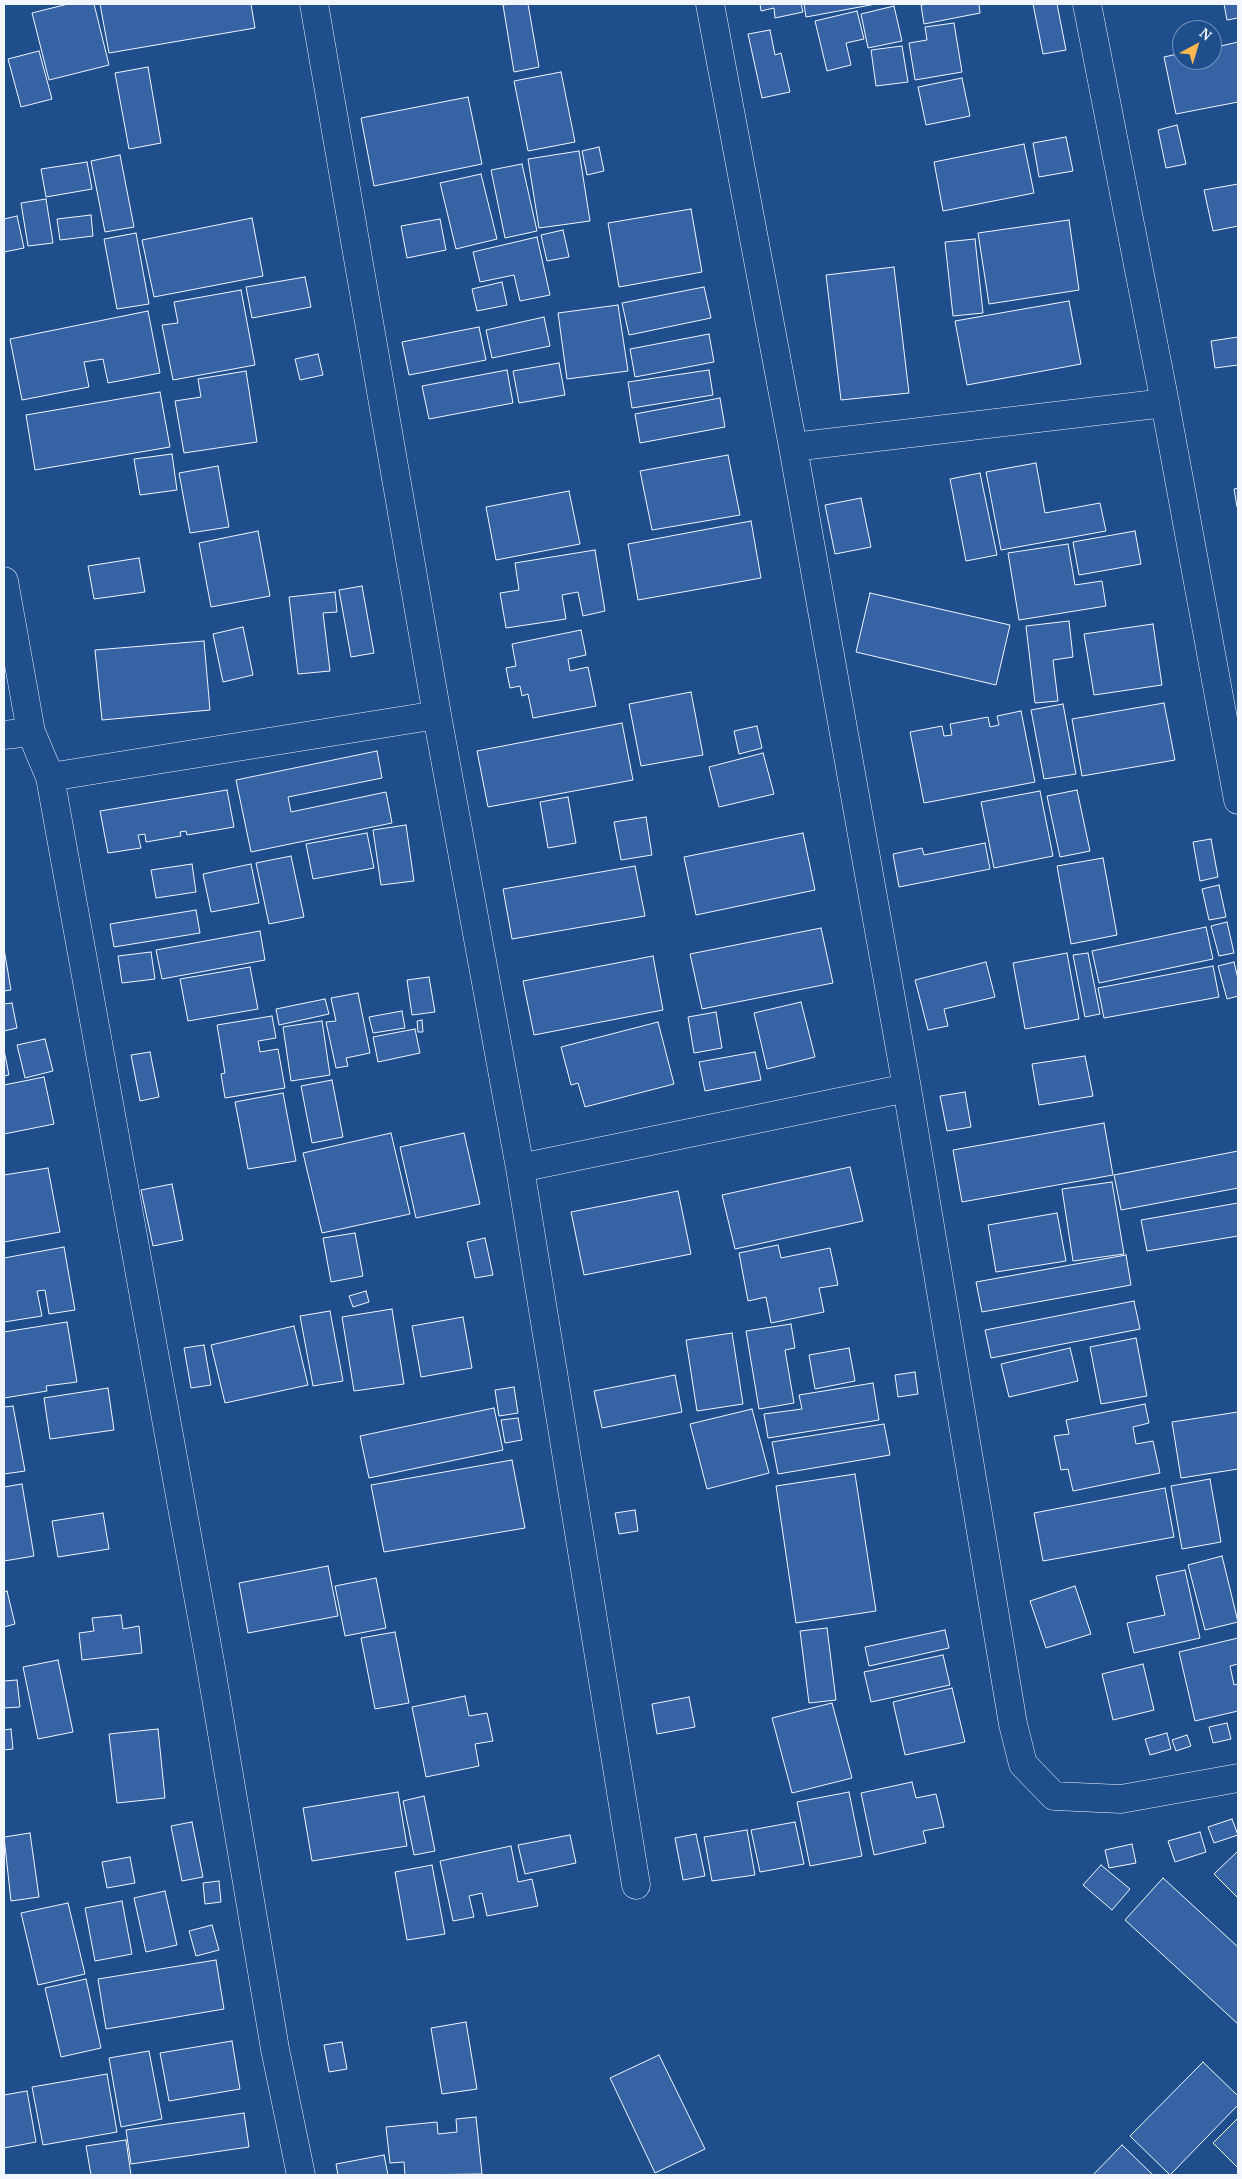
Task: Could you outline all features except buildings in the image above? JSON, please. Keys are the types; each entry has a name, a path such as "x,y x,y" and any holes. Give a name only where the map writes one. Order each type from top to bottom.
{"street":[{"path":"314,4 437,715 520,1168 636,1885"},
{"path":"710,4 793,447 907,1088 1013,1724 1023,1764 1054,1796 1121,1799 1238,1778"},
{"path":"1087,4 1165,403 1238,800"},
{"path":"793,447 1165,403"},
{"path":"4,581 31,732 50,777 210,1662 275,2049 300,2175"},
{"path":"50,777 437,715"},
{"path":"4,735 31,732"},
{"path":"520,1168 907,1088"}]}
